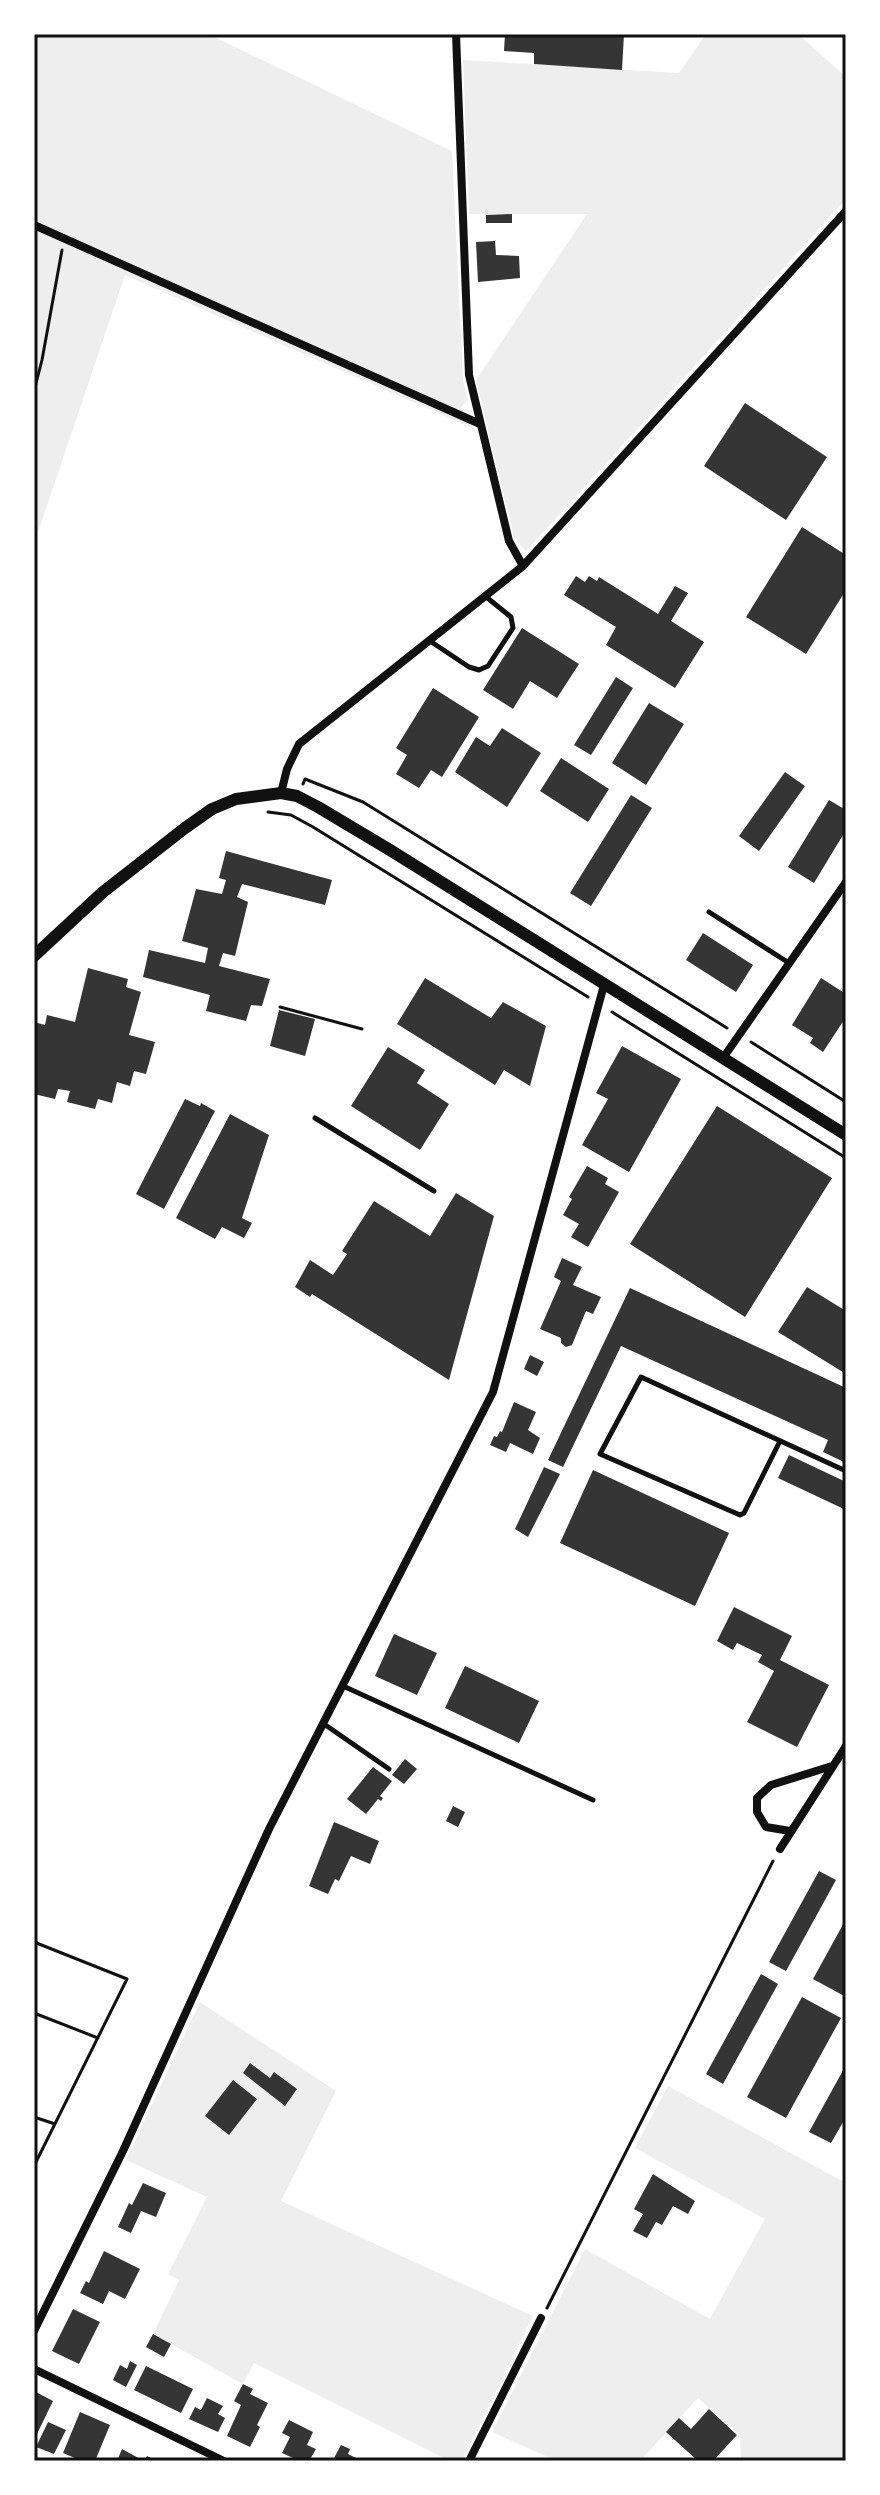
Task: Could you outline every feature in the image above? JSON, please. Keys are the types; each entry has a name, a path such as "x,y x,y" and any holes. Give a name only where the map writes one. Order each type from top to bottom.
{"street":[{"path":"456,34 469,375 509,541 523,566"},
{"path":"281,793 287,769 299,744 523,566 846,211"},
{"path":"34,225 480,424"},
{"path":"34,956 103,892 212,809 236,799 281,793 297,796 846,1135"},
{"path":"723,1058 846,883"},
{"path":"34,2331 123,2151 269,1829 493,1392 604,985"},
{"path":"780,1849 846,1746"},
{"path":"790,1831 766,1827 757,1812 757,1798 771,1785 832,1766"},
{"path":"469,2461 541,2318"},
{"path":"34,2369 224,2461"}],"lane":[{"path":"430,640 469,667 479,670 488,666 513,628 511,617 485,596"},
{"path":"709,912 789,963"},
{"path":"315,1118 434,1191"},
{"path":"780,1441 744,1513 740,1515 600,1454 639,1377 780,1441 846,1471"},
{"path":"342,1686 593,1800"},
{"path":"323,1723 389,1769"}],"path":[{"path":"34,391 64,239"},
{"path":"297,796 305,779 363,802 846,1102"},
{"path":"259,811 291,815 846,1158"},
{"path":"280,1007 362,1029"},
{"path":"541,2318 780,1849"},
{"path":"34,1942 127,1979 34,2166"},
{"path":"34,2013 98,2038"},
{"path":"34,2117 55,2124"}],"shaded area":[{"path":"34,34 208,34 452,151 463,381 468,400 461,407 474,429 125,275 34,544"},
{"path":"706,34 798,34 846,77 846,199 526,551 514,538 476,380 587,214 469,214 463,60 679,73"},
{"path":"200,2002 336,2091 281,2201 533,2316 462,2461 450,2461 254,2363 243,2384 153,2334 179,2280 168,2274 207,2197 126,2160"},
{"path":"668,2086 846,2183 846,2461 741,2461 740,2435 698,2398 640,2461 557,2461 492,2432 585,2249 710,2319 765,2219 635,2148"}],"building":[{"path":"505,34 624,34 622,70 534,64 534,53 504,51"},
{"path":"512,214 512,223 486,223 486,215"},
{"path":"495,241 496,255 519,256 520,278 478,282 476,242"},
{"path":"745,403 827,457 786,520 704,466"},
{"path":"802,527 846,555 846,590 806,654 746,617"},
{"path":"576,576 585,582 589,576 597,581 599,577 658,614 675,586 688,593 671,621 704,642 675,688 606,645 616,627 564,595"},
{"path":"522,628 579,664 557,698 530,681 513,709 483,690"},
{"path":"616,677 633,688 591,755 574,745"},
{"path":"433,688 479,717 442,777 431,770 419,788 396,774 407,755 396,748"},
{"path":"649,703 684,724 646,785 612,763"},
{"path":"502,728 541,753 507,807 455,772 476,737 490,746"},
{"path":"561,758 609,789 588,822 540,791"},
{"path":"785,772 805,786 759,851 739,836"},
{"path":"631,795 652,808 591,906 570,893"},
{"path":"829,800 846,810 846,830 814,883 788,867"},
{"path":"226,851 332,880 325,905 242,884 237,897 248,902 235,956 223,953 219,966 270,979 262,1006 251,1005 246,1021 206,1011 210,995 143,977 149,950 205,963 208,948 182,941 196,889 222,894 226,880 219,878"},
{"path":"703,933 753,965 736,992 686,960"},
{"path":"88,968 128,979 126,987 141,992 129,1035 155,1042 146,1074 134,1071 130,1086 117,1082 112,1103 98,1099 95,1109 67,1102 70,1091 58,1089 55,1099 34,1094 34,1022 45,1025 47,1015 75,1022"},
{"path":"425,978 491,1018 503,1002 546,1026 530,1086 504,1070 495,1085 397,1024"},
{"path":"821,978 846,994 846,1017 823,1052 810,1043 813,1038 792,1025"},
{"path":"279,1010 315,1019 305,1056 270,1046"},
{"path":"622,1046 681,1079 629,1172 582,1145 608,1099 596,1093"},
{"path":"388,1047 425,1070 417,1083 449,1104 420,1150 351,1106"},
{"path":"185,1099 215,1111 164,1209 136,1194"},
{"path":"717,1106 832,1178 745,1317 630,1244"},
{"path":"230,1114 269,1135 242,1218 252,1223 244,1238 222,1227 215,1239 176,1218"},
{"path":"587,1166 608,1178 605,1184 619,1192 588,1247 571,1237 579,1224 563,1215 572,1199 569,1197"},
{"path":"456,1193 494,1216 449,1380 312,1294 310,1297 295,1287 310,1260 333,1275 347,1254 342,1251 374,1201 430,1236"},
{"path":"562,1258 582,1267 573,1285 601,1297 593,1314 586,1311 572,1345 566,1347 561,1343 561,1338 540,1329 561,1281 554,1277"},
{"path":"807,1287 846,1311 846,1374 778,1332"},
{"path":"630,1288 846,1388 846,1463 823,1452 828,1440 621,1346 563,1467 548,1460"},
{"path":"530,1355 544,1362 537,1376 524,1369"},
{"path":"514,1402 536,1412 528,1430 540,1438 533,1454 510,1443 506,1452 490,1445 494,1436 502,1432"},
{"path":"789,1455 846,1482 846,1510 778,1478"},
{"path":"544,1467 560,1474 528,1537 515,1529"},
{"path":"593,1470 729,1533 695,1606 560,1543"},
{"path":"734,1607 792,1636 780,1660 829,1685 797,1747 747,1722 774,1671 758,1662 762,1655 737,1643 733,1650 717,1641"},
{"path":"394,1634 437,1653 417,1695 375,1676"},
{"path":"465,1666 539,1701 519,1743 445,1708"},
{"path":"405,1759 417,1769 404,1784 392,1775"},
{"path":"373,1767 392,1781 380,1796 383,1798 381,1801 378,1799 366,1814 347,1799"},
{"path":"453,1806 465,1812 458,1827 446,1821"},
{"path":"334,1822 379,1841 370,1864 351,1856 339,1881 335,1879 328,1894 309,1886"},
{"path":"819,1871 836,1880 786,1971 769,1962"},
{"path":"846,1919 846,1997 813,1979"},
{"path":"761,1974 778,1984 723,2084 706,2074"},
{"path":"802,1997 841,2018 786,2118 747,2097"},
{"path":"250,2063 270,2078 274,2072 297,2089 285,2106 243,2073"},
{"path":"846,2065 846,2117 831,2143 809,2132"},
{"path":"233,2080 257,2099 229,2135 205,2116"},
{"path":"653,2174 695,2201 688,2214 673,2206 662,2225 656,2222 647,2238 633,2231 643,2214 634,2209"},
{"path":"143,2183 166,2193 156,2217 141,2211 131,2233 118,2227"},
{"path":"104,2251 140,2269 125,2299 109,2291 103,2304 80,2293 86,2281 89,2283"},
{"path":"73,2309 100,2322 79,2364 52,2351"},
{"path":"153,2334 171,2344 164,2357 146,2347"},
{"path":"130,2361 137,2365 126,2387 113,2380 120,2365 127,2369"},
{"path":"146,2366 193,2389 181,2413 134,2390"},
{"path":"243,2384 253,2389 250,2394 268,2403 250,2447 227,2436 241,2405 234,2401"},
{"path":"34,2391 53,2401 37,2434 34,2433"},
{"path":"207,2398 223,2406 218,2414 225,2418 218,2432 189,2419 195,2407 201,2410"},
{"path":"709,2409 737,2435 713,2461 698,2461 666,2432 679,2418 691,2429"},
{"path":"80,2412 110,2425 95,2461 82,2461 63,2453"},
{"path":"289,2420 313,2432 307,2445 316,2449 309,2461 292,2461 293,2458 282,2453 290,2437 282,2433"},
{"path":"48,2422 66,2430 54,2454 36,2447"},
{"path":"341,2445 350,2449 348,2454 362,2461 334,2458"},
{"path":"122,2449 144,2461 117,2461"}]}
